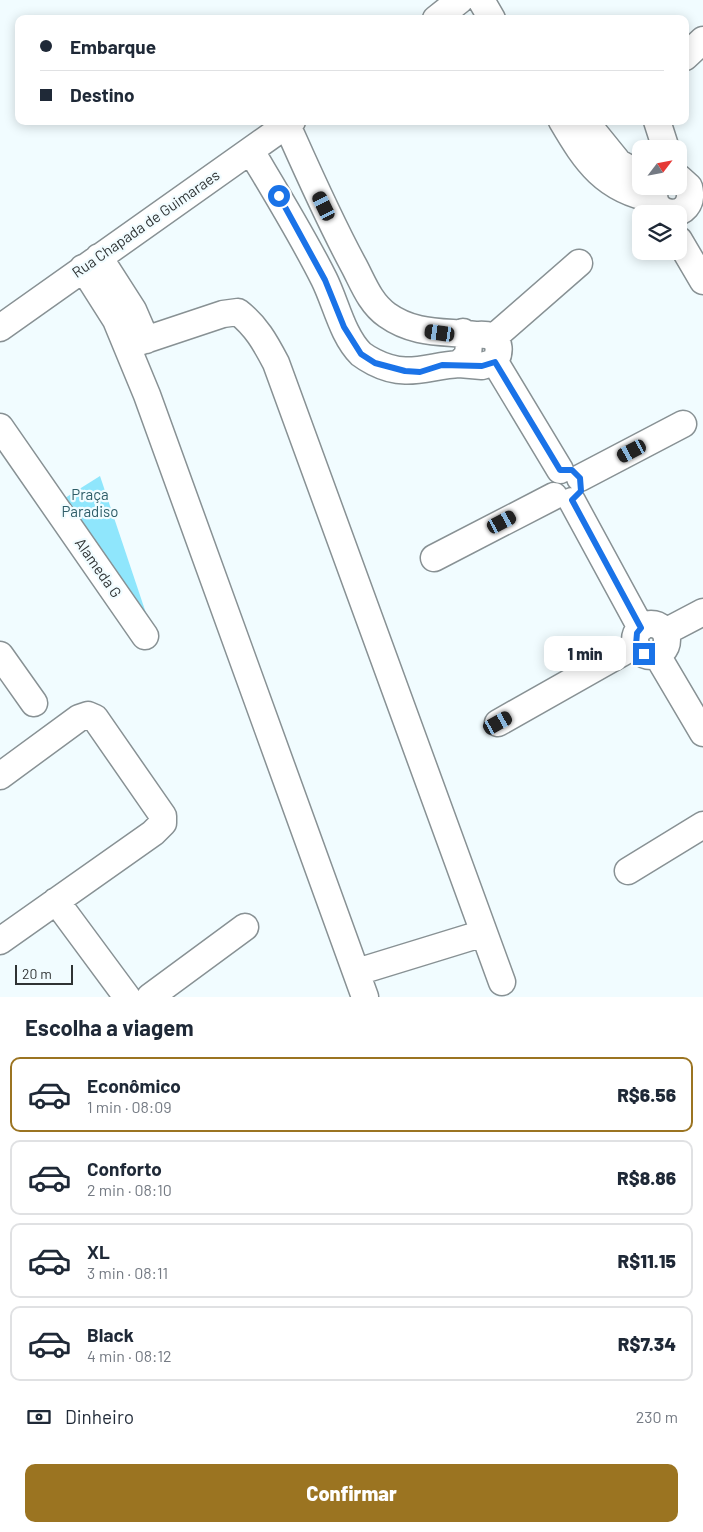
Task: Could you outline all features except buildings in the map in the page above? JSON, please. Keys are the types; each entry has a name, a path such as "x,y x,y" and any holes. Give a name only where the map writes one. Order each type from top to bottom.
{"street":[{"path":"441,15 460,0"},
{"path":"481,0 490,15"},
{"path":"689,53 703,40"},
{"name":"Rua Chapada de Guimaraes","path":"0,328 287,125"},
{"path":"291,125 344,249 371,299 387,315 421,330 440,333 463,332 483,334 494,350 650,640 703,732"},
{"path":"565,125 596,171 625,191 685,208 689,203 691,186"},
{"path":"588,125 619,163 632,170"},
{"path":"658,125 663,140"},
{"path":"251,151 317,266 344,327 361,354 375,363 405,371 420,372 442,365 482,366 494,350 579,264"},
{"path":"317,266 344,249"},
{"path":"687,254 703,281"},
{"path":"91,263 116,320 136,343 147,395 365,997"},
{"path":"136,343 224,314 238,312 252,322 264,339 279,372 502,982"},
{"path":"459,364 468,355 469,343 463,332"},
{"path":"434,558 683,424"},
{"name":"Alameda G","path":"0,428 145,636"},
{"path":"498,723 703,612"},
{"path":"0,655 34,703"},
{"path":"0,776 79,718 88,715 95,718 162,816 163,823 153,833 0,941"},
{"path":"628,871 703,825"},
{"path":"56,901 127,997"},
{"path":"159,994 245,927"},
{"path":"357,972 484,933"}],"green space":[{"name":"Praça Paradiso","path":"100,476 154,637 65,498"}],"route":[{"path":"279,196 325,280 344,327 361,354 375,363 405,371 420,372 442,365 482,366 495,362 560,470 572,470 580,478 582,484 581,491 578,497 572,500 641,628 637,633 636,645 639,651 644,654"}]}
